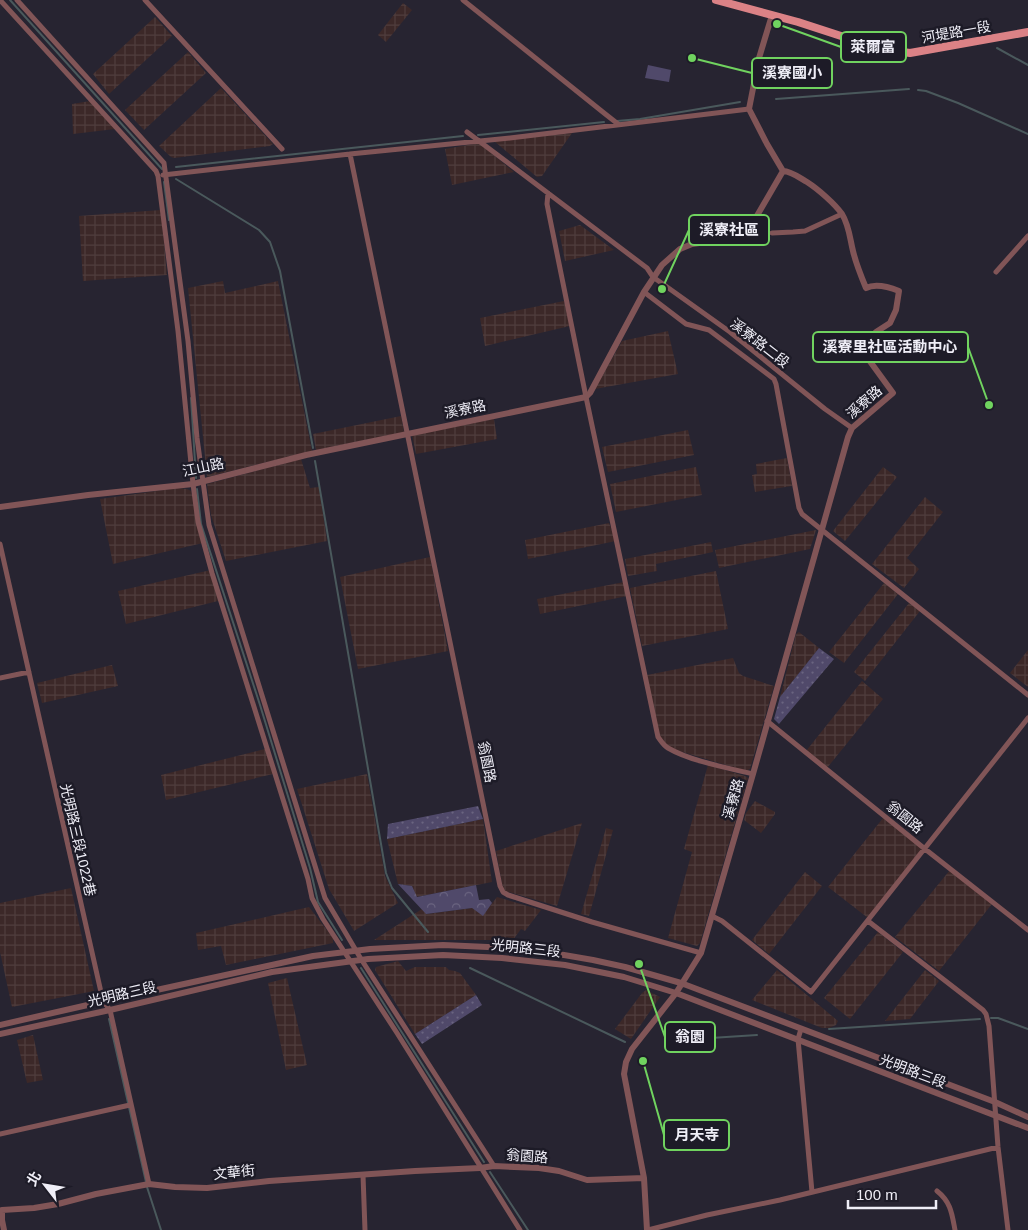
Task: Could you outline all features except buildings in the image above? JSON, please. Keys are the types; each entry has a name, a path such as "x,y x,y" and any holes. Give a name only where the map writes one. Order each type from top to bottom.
{"main road":[{"name":"河堤路一段","path":"716,0 772,14 881,49 910,53 1028,32"}],"street":[{"path":"0,0 156,171 178,332 198,522 312,898 323,919 397,1033 520,1230"},
{"path":"17,0 164,163 188,341 202,481 209,525 325,898 361,960 494,1166"},
{"path":"145,0 282,149"},
{"path":"463,0 618,124"},
{"path":"586,397 644,292 662,264 680,249 692,244 728,239 747,230 752,226 783,171 749,109 759,58 772,14"},
{"path":"158,176 510,138 749,109"},
{"name":"溪寮路二段","path":"467,132 647,268 653,277 730,332 852,428"},
{"path":"350,154 408,434"},
{"name":"溪寮路","path":"676,993 701,953 848,437 852,428 893,393 861,349 876,332 890,323 896,310 899,291 873,285 866,288 856,263 849,230 842,214 810,184 787,171 783,171"},
{"path":"548,193 548,204 586,397 658,737 668,748 682,754 753,774"},
{"path":"772,233 805,231 842,214"},
{"path":"996,272 1028,236"},
{"path":"644,292 686,324 709,330 774,379 799,508 802,514 1028,694"},
{"name":"溪寮路","path":"408,434 586,397"},
{"name":"江山路","path":"0,507 88,495 193,484 306,455 408,434"},
{"name":"翁園路","path":"408,434 500,886 503,892 592,922 701,953"},
{"name":"光明路三段1022巷","path":"0,544 103,1001 110,1010"},
{"path":"0,678 29,672"},
{"path":"712,916 722,921 811,992 1028,718"},
{"name":"翁園路","path":"767,721 1028,930"},
{"path":"868,921 986,1014 989,1026 998,1147 1008,1230"},
{"name":"光明路三段","path":"0,1025 313,956 443,945 512,948 594,960 681,983 995,1102 1028,1117"},
{"name":"光明路三段","path":"0,1034 272,972 350,961 444,954 502,958 565,965 624,977 676,993 1028,1128"},
{"path":"676,993 632,1050 626,1062 624,1074 644,1178 647,1230 998,1147"},
{"path":"110,1010 128,1105 147,1184"},
{"path":"801,1029 798,1039 812,1192"},
{"path":"0,1134 128,1105"},
{"name":"翁園路","path":"480,1168 494,1166 539,1168 559,1171 587,1180 644,1178"},
{"name":"文華街","path":"4,1230 2,1210 58,1204 147,1184 208,1188 269,1181 480,1168"},
{"path":"363,1175 365,1230"},
{"path":"937,1190 946,1198 953,1216 955,1230"}],"shaded area":[{"path":"403,3 412,10 386,42 378,35"},
{"path":"155,17 172,36 109,94 93,74"},
{"path":"188,52 206,73 144,130 125,110"},
{"path":"221,88 273,144 270,146 171,157 159,146"},
{"path":"90,101 115,129 73,134 72,104"},
{"path":"572,133 542,176 537,177 494,141"},
{"path":"479,143 514,172 452,185 445,149"},
{"path":"161,210 167,275 83,281 79,216"},
{"path":"580,225 614,250 565,261 559,231"},
{"path":"223,281 225,293 278,281 312,451 207,477 188,288"},
{"path":"564,301 570,326 485,346 480,318"},
{"path":"668,331 678,374 595,389 622,341"},
{"path":"401,416 404,432 316,450 313,434"},
{"path":"494,419 497,439 416,454 412,435"},
{"path":"688,430 694,455 608,472 602,447"},
{"path":"787,458 792,486 755,492 752,475 757,474 756,464"},
{"path":"301,459 310,488 319,487 327,541 226,561 211,515 207,484"},
{"path":"696,467 702,495 616,512 610,484"},
{"path":"883,467 897,477 845,541 833,531"},
{"path":"178,488 191,491 203,543 113,564 100,499"},
{"path":"925,497 943,512 907,558 919,569 904,588 872,564"},
{"path":"609,523 616,541 528,559 525,540"},
{"path":"816,530 810,549 719,568 715,550"},
{"path":"711,542 713,552 656,564 657,571 628,576 625,559"},
{"path":"430,557 448,651 358,669 340,577"},
{"path":"211,570 218,601 126,624 118,591"},
{"path":"716,571 728,629 642,646 630,588"},
{"path":"624,582 627,596 540,614 537,599"},
{"path":"884,583 898,594 844,663 829,652"},
{"path":"909,603 920,611 865,681 854,672"},
{"path":"799,632 819,648 780,697 796,634"},
{"path":"1028,650 1028,687 1010,673"},
{"path":"733,658 739,673 743,676 774,686 750,769 746,771 669,748 660,740 647,675"},
{"path":"112,665 118,686 42,703 37,683"},
{"path":"862,681 883,699 827,768 806,751"},
{"path":"265,749 273,774 166,800 161,775"},
{"path":"708,765 748,778 700,943 697,946 668,938 692,852 684,849"},
{"path":"367,774 385,876 398,903 354,931 329,889 297,789"},
{"path":"755,801 775,812 761,833 744,820 746,813"},
{"path":"883,818 922,849 868,918 828,887"},
{"path":"483,819 492,882 416,897 412,886 398,884 387,839"},
{"path":"582,823 557,906 503,889 496,851"},
{"path":"606,828 613,830 589,916 581,914"},
{"path":"950,870 992,904 939,971 895,937"},
{"path":"805,872 822,886 769,954 752,940"},
{"path":"71,888 94,991 12,1007 0,952 0,903"},
{"path":"497,897 541,910 525,931 521,929 513,940 374,940 422,909 427,914 472,908 483,915"},
{"path":"309,907 333,938 333,943 226,965 221,946 198,950 196,933"},
{"path":"878,932 903,952 850,1019 824,998"},
{"path":"398,961 406,971 415,967 446,967 449,970 460,973 476,995 415,1034 375,970 376,967"},
{"path":"777,970 838,1021 836,1025 822,1028 752,1000"},
{"path":"925,970 939,981 910,1019 885,1021"},
{"path":"287,978 307,1065 286,1070 268,983"},
{"path":"646,990 660,997 631,1039 615,1029"},
{"path":"33,1035 43,1080 27,1083 17,1040"}],"green space":[{"path":"648,65 671,70 669,82 645,78"},
{"path":"819,648 834,659 779,724 774,719 780,697"},
{"path":"478,806 483,819 387,839 388,824"},
{"path":"398,884 412,886 417,897 476,885 479,900 489,899 492,903 483,916 472,908 426,914"},
{"path":"476,995 482,1005 422,1044 415,1034"}],"waterway":[{"path":"10,0 162,169"},
{"path":"997,48 1028,65"},
{"path":"776,99 909,89"},
{"path":"918,90 926,91 958,103 1028,134"},
{"path":"617,121 640,119 740,102"},
{"path":"478,135 604,122"},
{"path":"176,167 463,136"},
{"path":"176,179 259,230 270,242 280,271 313,448"},
{"path":"164,182 169,220"},
{"path":"191,398 196,478"},
{"path":"315,461 386,873 392,888 428,932"},
{"path":"197,489 201,524 260,705 310,868 318,902 342,940"},
{"path":"361,968 484,1162"},
{"path":"470,968 625,1042"},
{"path":"991,1018 998,1018 1028,1029"},
{"path":"109,1019 146,1182"},
{"path":"829,1029 980,1019"},
{"path":"680,1040 757,1035"},
{"path":"490,1172 528,1230"},
{"path":"147,1187 161,1230"}],"place":[{"name":"萊爾富","path":"777,24"},
{"name":"溪寮國小","path":"692,58"},
{"name":"溪寮社區","path":"662,289"},
{"name":"溪寮里社區活動中心","path":"989,405"},
{"name":"翁園","path":"639,964"},
{"name":"月天寺","path":"643,1061"}]}
